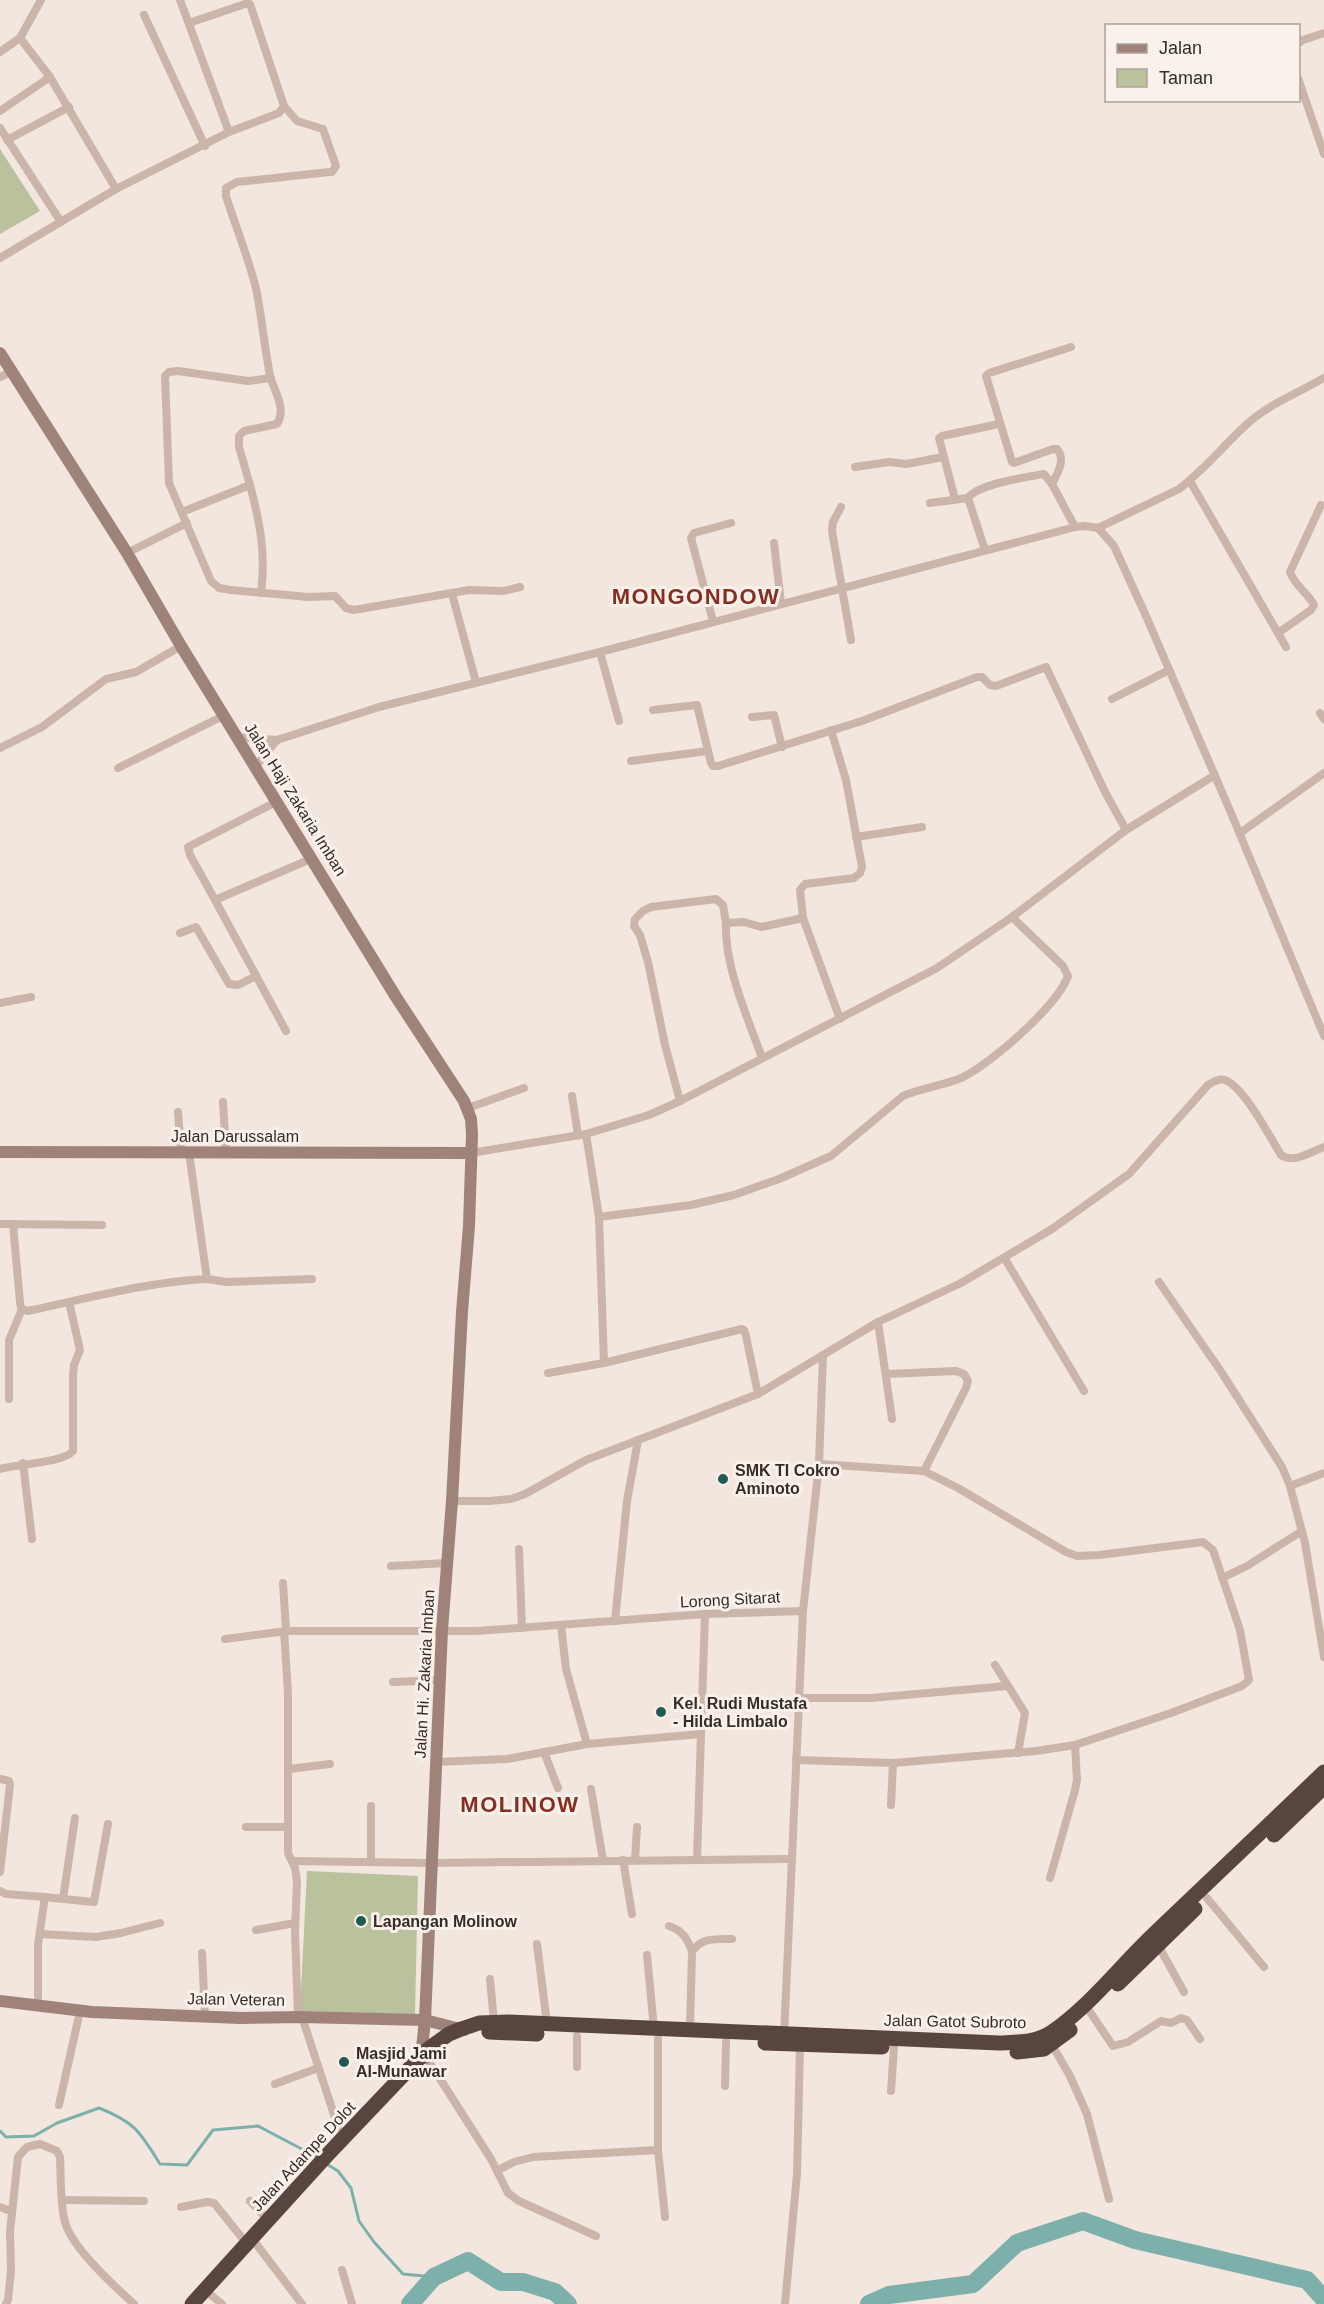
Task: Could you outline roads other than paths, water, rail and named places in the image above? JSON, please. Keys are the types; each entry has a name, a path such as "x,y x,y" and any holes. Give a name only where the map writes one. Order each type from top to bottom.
{"highway":[{"name":"Jalan Gatot Subroto","path":"537,2027 577,2036 656,2034 690,2030 784,2039 995,2047 1032,2051 1055,2050 1090,2012 1207,1898 1324,1772"},
{"name":"Jalan Gatot Subroto","path":"477,2028 537,2027 656,2034 726,2042 784,2039 800,2045 995,2047 1028,2042 1052,2032 1080,2008 1154,1934 1324,1787"},
{"name":"Jalan Adampe Dolot","path":"333,2155 342,2139 426,2057 477,2028"},
{"name":"Jalan Adampe Dolot","path":"192,2304 252,2244 426,2057"},
{"name":"Jalan Adampe Dolot","path":"212,2301 268,2220 321,2168"}],"main road":[{"name":"Jalan Haji Zakaria Imban","path":"0,353 5,375 127,553 181,646 313,858 396,997 468,1108 472,1135 464,1289"},
{"name":"Jalan Darussalam","path":"0,1152 471,1153"},
{"name":"Jalan Hi. Zakaria Imban","path":"426,2057 422,2048 430,1863 464,1289"},
{"name":"Jalan Veteran","path":"0,2001 80,2011 425,2020 477,2028"}],"street":[{"path":"0,52 20,38 41,0"},
{"path":"180,0 230,132"},
{"path":"189,23 250,4 284,106 297,121 323,129 336,166 332,172 237,182 226,188 226,196 256,291 271,378 280,402 279,422 266,428 244,431 238,439 263,545 261,593"},
{"path":"144,15 205,146"},
{"path":"1300,42 1324,33"},
{"path":"20,38 50,77 116,189"},
{"path":"0,111 50,77"},
{"path":"1300,81 1324,154"},
{"path":"0,258 116,189 230,132 279,113 284,106"},
{"path":"7,140 69,107"},
{"path":"0,128 61,222"},
{"path":"1052,484 1061,464 1060,452 1057,448 1014,463 1010,459 986,376 989,373 1071,347"},
{"path":"271,378 248,381 189,372 173,371 166,374 169,483 214,585 231,590 261,593 308,597 335,596 346,609 354,610 469,590 504,591 520,587"},
{"path":"238,737 277,740 343,717 600,652 1075,526 1098,528 1171,494 1190,481 1248,423 1324,378"},
{"path":"955,499 939,441 942,436 999,424"},
{"path":"855,466 889,462 906,464 943,457"},
{"path":"930,503 968,498 973,493 997,484 1044,474 1075,526"},
{"path":"1190,481 1286,646"},
{"path":"182,512 250,485"},
{"path":"968,498 985,550"},
{"path":"1278,633 1311,610 1314,605 1298,587 1290,572 1321,505"},
{"path":"841,507 833,522 832,531 851,640"},
{"path":"127,553 187,523"},
{"path":"713,621 691,538 694,533 731,523"},
{"path":"1098,528 1113,546 1169,670 1240,833 1324,1036"},
{"path":"774,543 781,603"},
{"path":"452,594 476,682"},
{"path":"0,748 42,727 106,679 136,672 181,646"},
{"path":"600,652 619,721"},
{"path":"653,710 697,705 711,763 713,766 718,766 890,711 977,677 982,677 990,685 996,686 1046,667 1105,792 1126,830"},
{"path":"1112,699 1169,670"},
{"path":"752,717 774,715 782,747"},
{"path":"118,768 225,716"},
{"path":"831,730 846,780 862,867 860,873 847,880 805,884 800,890 803,918 840,1019"},
{"path":"256,766 277,740"},
{"path":"631,760 708,751"},
{"path":"1240,833 1324,773"},
{"path":"471,1153 582,1134 649,1115 680,1101 937,968 1012,917 1126,830 1215,776"},
{"path":"278,801 188,847 190,855 286,1031"},
{"path":"856,837 922,827"},
{"path":"215,900 313,858"},
{"path":"680,1101 665,1045 648,962 634,922 643,911 651,907 716,900 723,905 726,939 734,975 762,1058"},
{"path":"599,1217 691,1205 734,1195 779,1179 831,1156 903,1096 959,1078 979,1068 1025,1029 1065,986 1068,976 1063,966 1012,917"},
{"path":"726,923 744,922 760,927 803,918"},
{"path":"180,933 196,927 229,984 238,985 256,975"},
{"path":"0,1003 31,997"},
{"path":"452,1502 511,1499 538,1488 586,1460 758,1394 878,1322 937,1296 1005,1259 1052,1229 1129,1174 1208,1085 1218,1080 1231,1084 1242,1096 1281,1155 1287,1159 1324,1147"},
{"path":"468,1108 524,1088"},
{"path":"572,1096 599,1217 604,1363"},
{"path":"223,1102 226,1153"},
{"path":"178,1112 207,1279"},
{"path":"0,1224 102,1225"},
{"path":"9,1399 4,1368 9,1340 22,1309 14,1224"},
{"path":"1005,1259 1084,1391"},
{"path":"22,1309 27,1311 180,1281 312,1279"},
{"path":"1159,1282 1274,1451 1290,1486 1310,1570 1324,1657"},
{"path":"0,1469 23,1463 65,1458 73,1451 73,1375 80,1350 69,1302"},
{"path":"878,1322 892,1419"},
{"path":"548,1373 604,1363 741,1329 744,1330 746,1336 758,1394"},
{"path":"803,1611 819,1464 823,1355"},
{"path":"886,1374 956,1371 964,1374 968,1381 924,1471"},
{"path":"615,1621 627,1501 638,1440"},
{"path":"23,1463 32,1539"},
{"path":"796,1760 893,1763 1027,1752 1075,1745 1171,1713 1247,1683 1249,1676 1240,1630 1213,1550 1203,1542 1099,1555 1072,1554 958,1488 924,1471 819,1464"},
{"path":"1290,1486 1324,1473"},
{"path":"1222,1578 1247,1566 1302,1531"},
{"path":"519,1549 522,1628"},
{"path":"391,1566 447,1563"},
{"path":"283,1583 288,1693 288,1853 297,1881 296,1923 300,2017 342,2139"},
{"name":"Lorong Sitarat","path":"225,1639 285,1631 522,1628 705,1614 803,1611 784,2039"},
{"path":"697,1860 705,1614"},
{"path":"561,1625 566,1669 587,1744"},
{"path":"995,1665 1024,1713 1027,1752"},
{"path":"393,1682 440,1680"},
{"path":"799,1698 871,1698 1006,1686"},
{"path":"436,1762 492,1760 587,1744 701,1734"},
{"path":"1050,1878 1077,1780 1075,1745"},
{"path":"544,1752 558,1788"},
{"path":"891,1805 893,1763"},
{"path":"289,1769 330,1764"},
{"path":"0,1779 9,1781 10,1785 0,1872"},
{"path":"591,1789 603,1860"},
{"path":"371,1806 371,1862"},
{"path":"63,1899 75,1818"},
{"path":"0,1891 6,1894 94,1902 108,1824"},
{"path":"246,1827 288,1827"},
{"path":"635,1860 637,1827"},
{"path":"292,1861 430,1863 792,1859"},
{"path":"623,1860 632,1914"},
{"path":"38,2006 39,1934 45,1897"},
{"path":"1207,1898 1264,1967"},
{"path":"39,1934 96,1937 160,1923"},
{"path":"256,1930 296,1923"},
{"path":"669,1926 683,1934 692,1952 690,2030"},
{"path":"692,1952 696,1945 703,1941 732,1939"},
{"path":"537,1944 537,2027"},
{"path":"1158,1945 1184,1992"},
{"path":"202,1953 205,2016"},
{"path":"647,1955 656,2034 658,2150 665,2217"},
{"path":"477,2028 490,1979"},
{"path":"59,2105 80,2011"},
{"path":"1090,2012 1113,2046 1128,2042 1158,2022 1170,2023 1181,2018 1187,2020 1200,2039"},
{"path":"577,2036 577,2067"},
{"path":"725,2086 726,2042"},
{"path":"785,2304 797,2174 800,2045"},
{"path":"891,2091 894,2047"},
{"path":"1055,2050 1087,2114 1109,2199"},
{"path":"426,2057 498,2170 508,2193 514,2198 596,2236"},
{"path":"275,2084 318,2068"},
{"path":"6,2304 11,2271 11,2211 18,2157 27,2147 40,2144 51,2147 60,2157 64,2219 69,2233 84,2253 135,2304"},
{"path":"498,2170 513,2162 533,2157 658,2150"},
{"path":"63,2200 144,2201"},
{"path":"250,2201 268,2220"},
{"path":"181,2207 207,2202 214,2203 302,2304"},
{"path":"0,2207 11,2211"},
{"path":"342,2270 352,2304"}],"waterway":[{"path":"0,2131 6,2137 34,2136 57,2123 99,2108 121,2118 136,2129 160,2164 187,2165 213,2130 258,2126 317,2157"},
{"path":"325,2163 338,2171 351,2188 359,2221 374,2242 403,2274 434,2277"},
{"path":"869,2304 889,2295 973,2284 1017,2243 1083,2221 1135,2240 1307,2280 1324,2299"},
{"path":"410,2304 434,2277 468,2261 501,2282 523,2282 555,2292 568,2304"}],"place":[{"name":"SMK TI Cokro Aminoto","path":"723,1479"},
{"name":"Kel. Rudi Mustafa - Hilda Limbalo","path":"661,1712"},
{"name":"Lapangan Molinow","path":"361,1921"},
{"name":"Masjid Jami Al-Munawar","path":"344,2062"}],"district":[{"name":"MONGONDOW","path":"696,596"},
{"name":"MOLINOW","path":"520,1804"}]}
